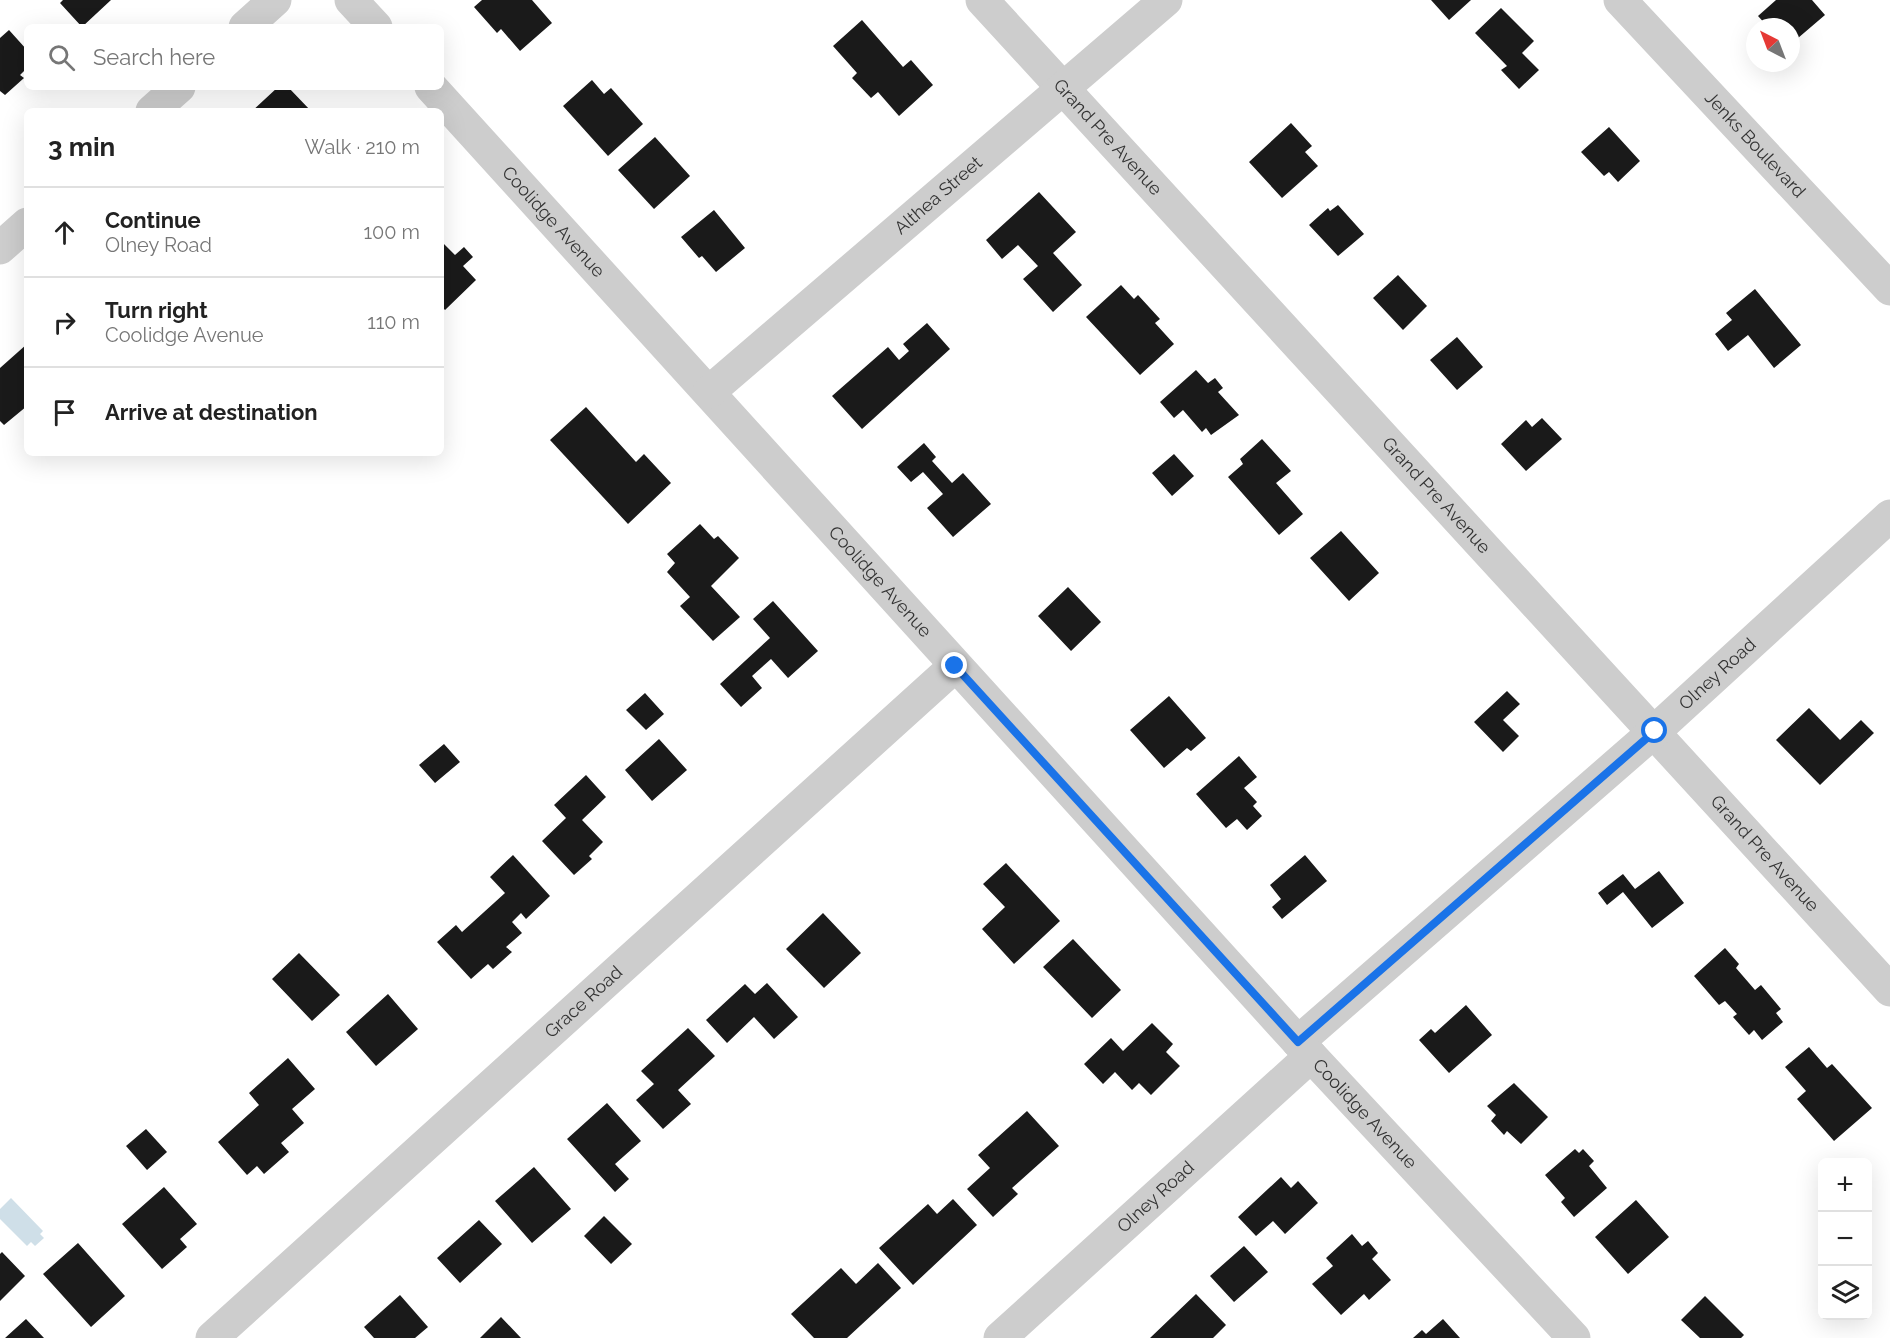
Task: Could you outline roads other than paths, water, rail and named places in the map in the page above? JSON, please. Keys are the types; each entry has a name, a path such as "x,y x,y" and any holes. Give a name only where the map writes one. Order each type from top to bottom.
{"street":[{"path":"248,24 275,0"},
{"path":"351,0 373,24"},
{"name":"Grand Pre Avenue","path":"982,0 1655,731 1890,990"},
{"name":"Althea Street","path":"709,392 1166,0"},
{"name":"Jenks Boulevard","path":"1620,0 1890,289"},
{"path":"155,108 175,90"},
{"name":"Coolidge Avenue","path":"434,90 1304,1049 1574,1338"},
{"path":"0,248 24,227"},
{"name":"Olney Road","path":"1000,1338 1304,1049 1890,516"},
{"name":"Grace Road","path":"212,1338 955,666"}]}
